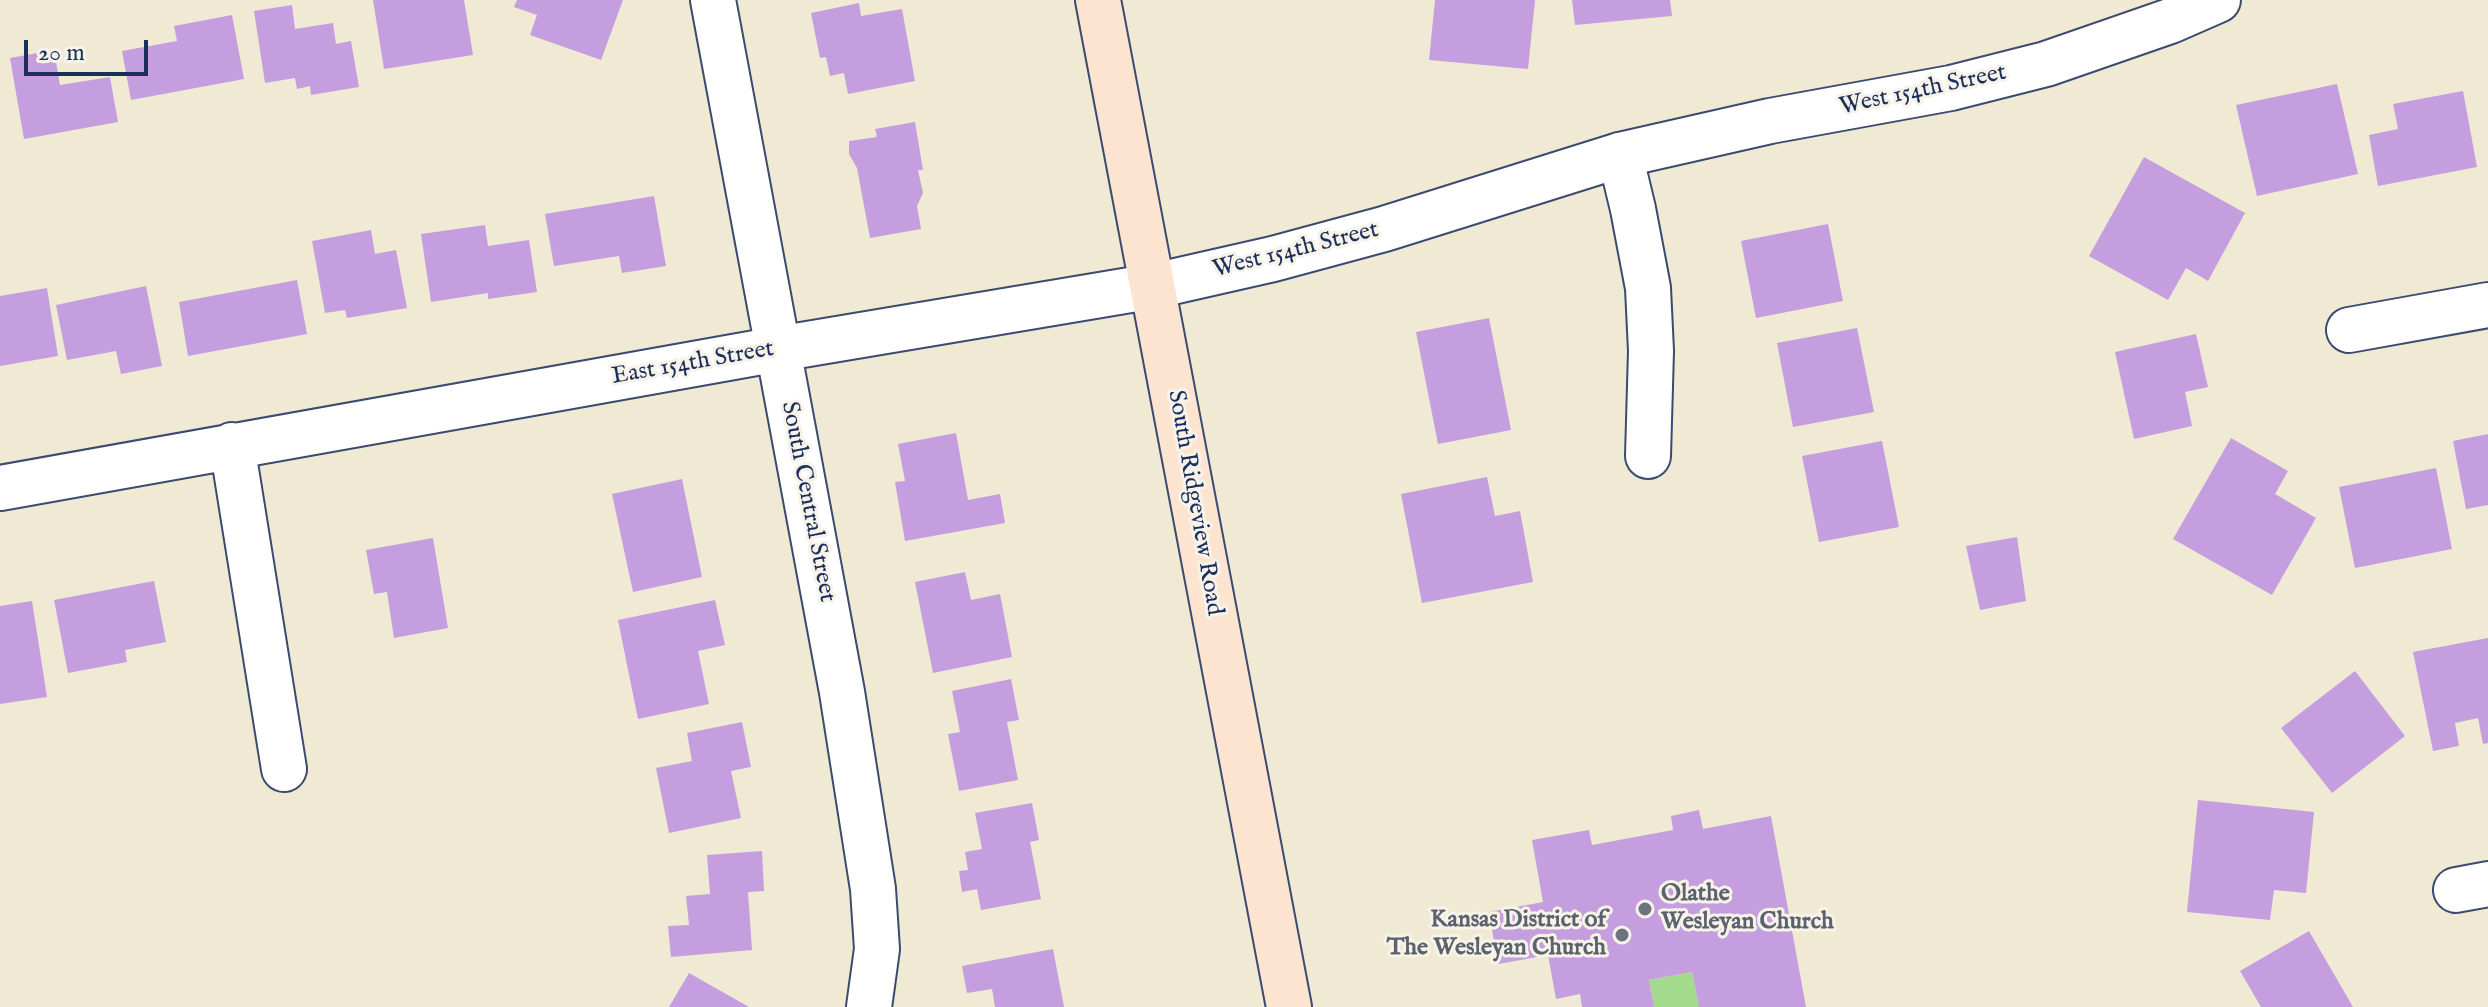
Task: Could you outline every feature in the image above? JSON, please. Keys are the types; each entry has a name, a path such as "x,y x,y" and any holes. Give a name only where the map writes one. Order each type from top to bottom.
{"main road":[{"name":"South Ridgeview Road","path":"1098,0 1289,1007"}],"street":[{"name":"South Central Street","path":"713,0 842,692 873,889 877,949 869,1007"},
{"name":"West 154th Street","path":"1154,286 1273,259 1384,229 1620,155 1770,121 1951,88 2046,64 2170,21 2218,0"},
{"path":"1620,155 1648,288 1651,351 1648,456"},
{"name":"East 154th Street","path":"0,488 778,349 1154,286"},
{"path":"2349,330 2488,305"},
{"path":"232,445 284,769"}],"green space":[{"path":"1692,972 1699,1007 1654,1007 1649,980"}],"building":[{"path":"373,0 464,0 473,55 384,69"},
{"path":"517,0 623,0 601,60 530,35 537,15 514,7"},
{"path":"1435,0 1535,0 1528,69 1429,60"},
{"path":"1572,0 1670,0 1672,16 1575,25"},
{"path":"859,3 861,16 902,9 915,81 848,94 844,73 830,76 826,57 820,58 811,13"},
{"path":"292,5 295,29 333,23 336,44 351,41 359,87 311,95 310,86 297,89 295,78 265,83 254,11"},
{"path":"232,15 244,79 131,100 122,51 177,41 174,26"},
{"path":"54,50 60,85 110,77 118,122 24,139 10,58"},
{"path":"2337,84 2358,174 2257,196 2236,105"},
{"path":"2463,91 2477,167 2378,186 2369,135 2398,129 2393,104"},
{"path":"915,122 923,170 918,170 923,193 917,206 921,229 870,238 857,168 849,154 849,141 877,137 875,129"},
{"path":"2144,157 2245,213 2208,281 2186,268 2168,300 2089,256"},
{"path":"654,196 666,266 622,273 619,256 554,266 545,214"},
{"path":"1828,224 1843,301 1756,318 1741,241"},
{"path":"485,225 488,246 529,240 537,292 488,299 488,293 431,302 421,234"},
{"path":"371,230 375,254 396,250 407,308 347,318 345,310 325,313 312,241"},
{"path":"297,280 307,334 188,356 179,302"},
{"path":"146,286 162,366 121,374 116,351 67,360 56,305"},
{"path":"47,288 58,356 0,366 0,296"},
{"path":"1489,318 1511,430 1438,444 1416,332"},
{"path":"1857,328 1874,412 1793,427 1777,343"},
{"path":"2196,334 2208,387 2185,392 2192,426 2134,439 2115,352"},
{"path":"956,433 968,500 1000,494 1005,523 905,541 895,482 905,481 898,444"},
{"path":"2488,434 2488,505 2466,509 2453,441"},
{"path":"2231,438 2288,471 2275,494 2316,518 2272,595 2173,539"},
{"path":"1882,441 1899,527 1819,542 1802,456"},
{"path":"2436,468 2452,549 2355,568 2339,487"},
{"path":"1487,477 1495,516 1520,511 1533,582 1422,603 1401,494"},
{"path":"682,479 702,577 633,592 612,494"},
{"path":"2017,537 2026,601 1980,610 1966,546"},
{"path":"433,538 448,628 394,638 387,592 374,594 366,550"},
{"path":"965,572 971,600 1000,594 1012,657 933,673 915,582"},
{"path":"154,581 166,642 125,650 127,662 68,673 54,600"},
{"path":"715,600 725,645 698,651 709,704 638,719 618,620"},
{"path":"32,601 47,697 0,704 0,606"},
{"path":"2488,638 2488,743 2483,744 2478,718 2455,723 2459,746 2433,751 2413,652"},
{"path":"2355,671 2405,736 2332,793 2281,728"},
{"path":"1011,679 1019,720 1007,722 1018,780 959,791 948,734 960,732 952,691"},
{"path":"742,722 751,767 731,771 741,818 669,833 656,768 692,761 687,733"},
{"path":"2198,800 2314,812 2306,893 2274,890 2270,920 2187,912"},
{"path":"1032,803 1039,840 1030,842 1041,899 981,910 977,889 962,892 959,871 968,870 965,852 982,849 975,813"},
{"name":"Olathe Wesleyan Church","path":"1699,810 1703,829 1771,816 1806,1007 1699,1007 1692,972 1649,980 1654,1007 1582,1007 1580,994 1556,999 1548,955 1498,964 1489,912 1543,902 1532,840 1589,830 1592,845 1673,830 1671,816"},
{"path":"762,851 764,891 748,892 752,950 671,957 668,926 689,925 686,896 710,894 707,855"},
{"path":"2309,931 2353,1007 2261,1007 2240,971"},
{"path":"1053,949 1064,1007 995,1007 992,989 967,993 962,966"},
{"path":"689,973 749,1007 669,1007"}],"place":[{"name":"Olathe Wesleyan Church","path":"1645,909"},
{"name":"Kansas District of The Wesleyan Church","path":"1622,935"}]}
